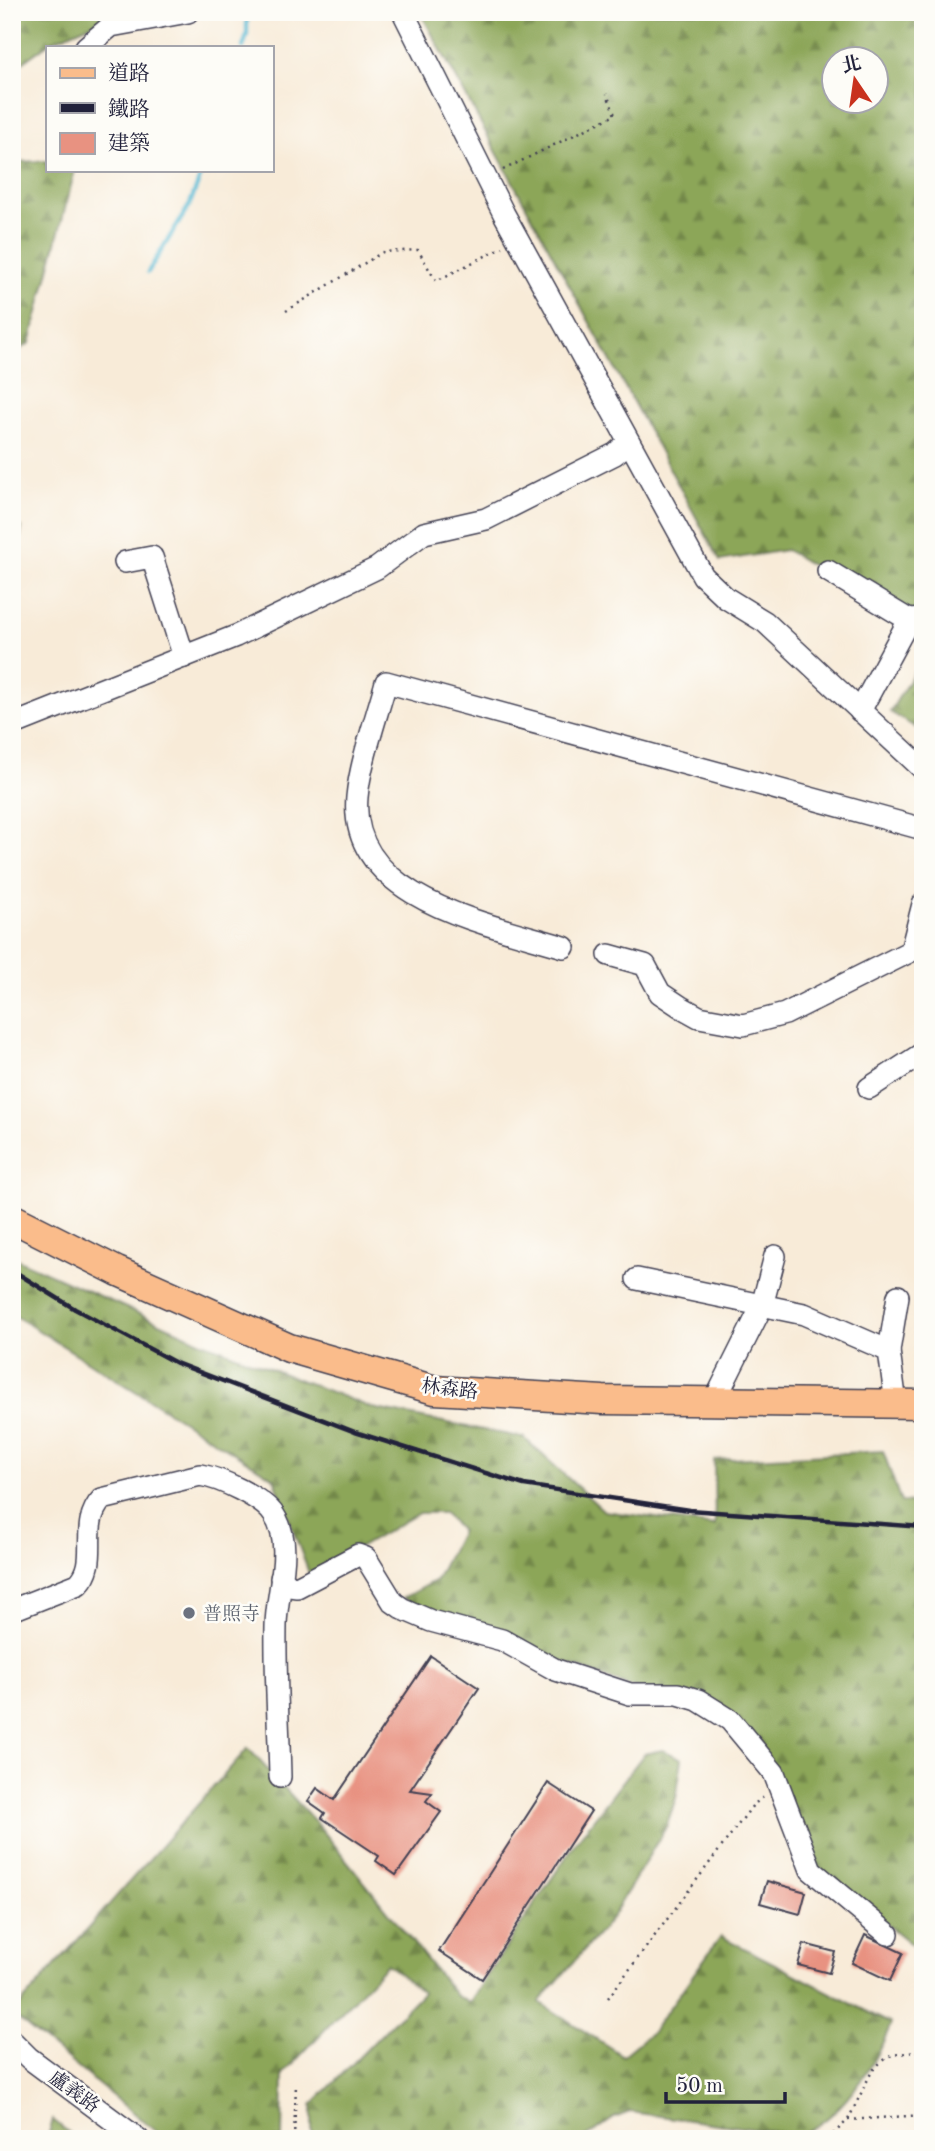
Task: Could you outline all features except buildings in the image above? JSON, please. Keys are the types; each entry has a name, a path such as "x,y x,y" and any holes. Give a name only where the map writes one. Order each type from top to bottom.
{"main road":[{"name":"林森路","path":"12,1218 117,1271 289,1348 435,1390 604,1400 909,1404"}],"street":[{"path":"87,46 111,26 188,12"},
{"path":"403,12 518,240 703,576 726,598 765,622 923,769"},
{"path":"12,725 184,657 377,568 424,533 486,519 615,454 629,442"},
{"path":"125,562 152,557 184,657"},
{"path":"828,571 916,620 860,711"},
{"path":"564,947 421,900 388,874 366,847 357,823 357,795 386,682 923,829"},
{"path":"610,955 645,965 660,993 699,1017 743,1025 785,1014 917,960 923,904"},
{"path":"869,1088 923,1053"},
{"path":"714,1402 762,1306 775,1256"},
{"path":"637,1279 804,1314 889,1351"},
{"path":"898,1296 889,1351 909,1404"},
{"path":"12,1610 78,1584 85,1577 89,1568 89,1518 102,1499 200,1475 228,1484 267,1506 275,1516 283,1558 276,1625 280,1777"},
{"path":"281,1578 290,1586 297,1587 352,1557 366,1558 393,1602 431,1621 484,1634 556,1670 630,1694 678,1694 698,1700 737,1729 767,1763 811,1870 888,1934"},
{"name":"盧義路","path":"12,2041 29,2058 138,2139"}],"path":[{"path":"486,178 615,115 607,94"},
{"path":"286,311 383,252 418,250 436,281 518,240"},
{"path":"608,1998 752,1804 779,1789"},
{"path":"828,2139 848,2120 872,2071 881,2062 892,2054 923,2051"},
{"path":"294,2139 296,2084"},
{"path":"848,2120 923,2115"}],"green space":[{"path":"12,12 120,12 52,41 12,70"},
{"path":"420,12 923,12 923,631 786,550 720,561"},
{"path":"46,161 46,172 74,172 30,343 12,354 12,162"},
{"path":"12,525 22,527 12,587"},
{"path":"923,657 923,732 890,712"},
{"path":"12,1257 200,1341 372,1408 524,1438 604,1511 715,1526 714,1460 883,1451 901,1502 923,1504 923,1954 816,1867 734,1718 631,1687 433,1614 403,1598 436,1580 461,1531 444,1513 419,1513 310,1576 274,1478 12,1314"},
{"path":"248,1748 319,1826 456,1996 469,2003 576,1842 644,1754 663,1750 682,1759 676,1798 666,1827 611,1919 539,2002 623,2056 652,2032 721,1936 891,2024 884,2040 866,2073 841,2105 828,2118 797,2135 630,2112 614,2118 584,2139 312,2139 312,2105 423,1992 387,1964 283,2074 282,2139 165,2139 12,2014"},
{"path":"53,2120 77,2139 47,2139"}],"waterway":[{"path":"243,46 247,35 247,12"},
{"path":"148,272 189,206 202,172"}],"railway":[{"path":"12,1270 75,1309 176,1363 355,1432 524,1485 689,1510 923,1527"}],"place":[{"name":"普照寺","path":"189,1613"}]}
